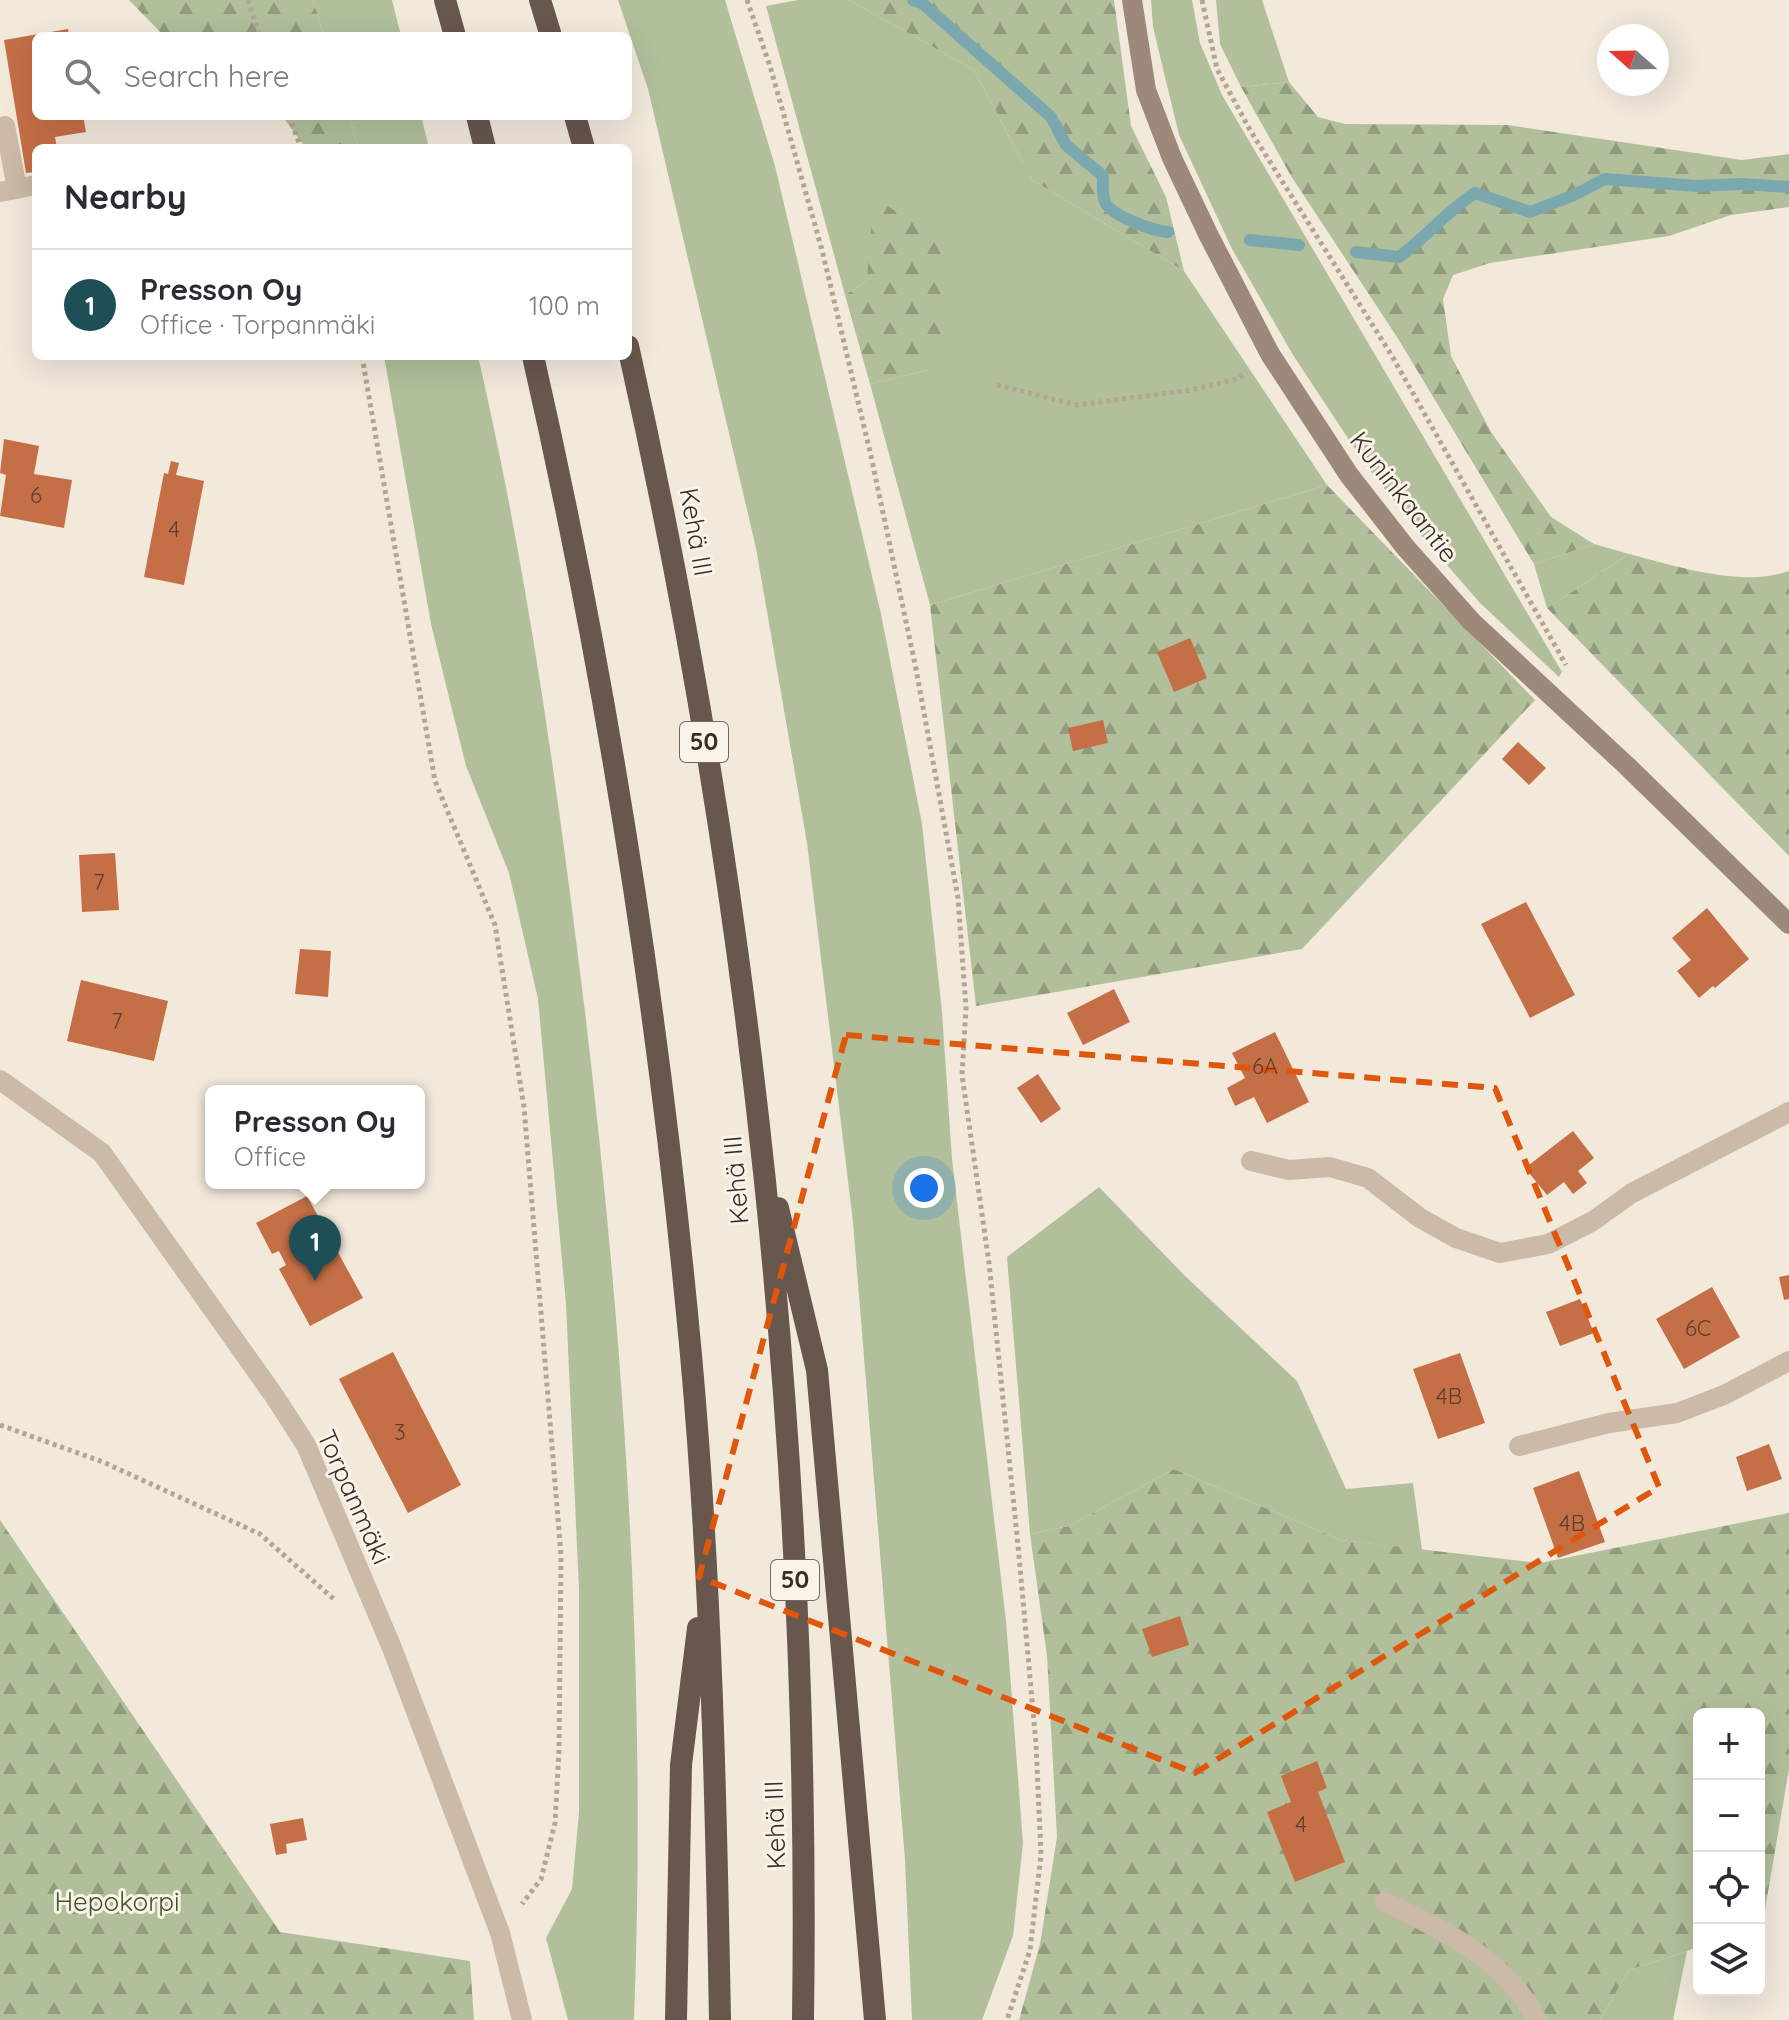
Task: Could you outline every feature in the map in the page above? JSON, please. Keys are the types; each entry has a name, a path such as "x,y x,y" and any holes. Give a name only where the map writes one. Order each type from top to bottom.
{"highway":[{"path":"445,0 454,32"},
{"path":"540,0 550,32"},
{"path":"478,120 484,144"},
{"path":"576,120 583,144"},
{"path":"534,360 569,512 632,865 667,1127 691,1356 705,1568 716,1784 720,2020"},
{"name":"Kehä III","path":"631,360 662,497 723,853 761,1141 792,1506 805,1875 803,2020"},
{"path":"761,1141 817,1370 875,2020"},
{"path":"676,2020 681,1765 705,1568"}],"main road":[{"name":"Kuninkaantie","path":"1132,0 1146,90 1172,158 1270,354 1349,475 1406,548 1472,622 1627,766 1789,924"}],"street":[{"path":"5,126 18,188"},
{"name":"Torpanmäki","path":"0,1080 102,1153 306,1445 392,1648 500,1933 522,2020"},
{"path":"1251,1161 1289,1170 1330,1167 1368,1178 1420,1218 1456,1238 1500,1253 1548,1244 1593,1221 1632,1193 1789,1112"},
{"path":"1519,1446 1609,1423 1677,1413 1724,1395 1789,1361"},
{"path":"1385,1902 1483,1955 1529,2004 1537,2020"}],"path":[{"path":"248,0 259,32"},
{"path":"747,0 770,66 822,250 916,669 958,898 966,1008 962,1075 989,1263 1016,1529 1036,1744 1041,1855 1030,1950 1007,2020"},
{"path":"1202,0 1217,69 1250,130 1392,356 1572,676"},
{"path":"290,120 300,144"},
{"path":"997,385 1077,405 1191,390 1237,379 1270,354"},
{"path":"363,360 435,781 495,925 524,1107 561,1555 559,1750 555,1823 541,1879 500,1933"},
{"path":"0,1425 103,1462 260,1534 344,1607"}],"highlighted area":[{"path":"846,1035 1495,1088 1659,1487 1195,1773 699,1577"}],"green space":[{"path":"129,0 313,0 323,32 160,32"},
{"path":"313,0 392,0 400,32 323,32"},
{"path":"618,0 725,0 775,166 881,614 922,824 942,1012 952,1159 1006,1621 1023,1843 1013,1936 982,2020 912,2020 905,1860 853,1222 807,843 756,548 648,89 632,42 632,32 629,32"},
{"path":"798,0 849,0 974,70 1032,180 1184,271 1327,485 930,605 870,384 928,370 867,281 845,295 766,6"},
{"path":"849,0 1114,0 1131,126 1166,197 1184,271 1032,180 974,70"},
{"path":"1151,0 1192,0 1200,43 1222,95 1562,672 1559,677 1480,603 1421,535 1365,464 1293,355 1232,249 1179,135 1153,27"},
{"path":"1216,0 1262,0 1289,82 1241,87 1220,44"},
{"path":"1289,82 1318,117 1345,124 1507,125 1742,160 1789,154 1789,207 1731,215 1669,236 1490,263 1453,275 1443,299 1451,356 1491,432 1551,517 1594,544 1534,564 1397,337 1291,176 1241,87"},
{"path":"285,120 350,120 358,144 303,144"},
{"path":"350,120 422,120 428,144 358,144"},
{"path":"873,204 888,206 942,243 949,311 928,370 870,384 845,295 867,281"},
{"path":"385,360 479,360 512,519 540,682 585,1012 611,1264 622,1390 635,1641 637,1893 634,2020 568,2020 546,1938 572,1889 579,1812 579,1590 566,1304 538,999 509,873 466,766 431,624"},
{"path":"1327,485 1535,700 1302,949 976,1006 930,605"},
{"path":"1594,544 1629,554 1547,608 1534,564"},
{"path":"1629,554 1730,576 1771,576 1789,571 1789,856 1547,608"},
{"path":"1099,1187 1185,1276 1297,1381 1346,1489 1413,1483 1422,1550 1341,1540 1174,1469 1069,1526 1030,1534 1007,1257"},
{"path":"1174,1469 1341,1540 1540,1563 1789,1513 1789,1769 1765,1909 1765,1708 1693,1708 1693,1949 1629,1970 1600,2020 1019,2020 1040,1944 1057,1837 1047,1656 1030,1534 1069,1526"},
{"name":"Hepokorpi","path":"0,1520 280,1932 470,1961 474,2020 0,2020"},
{"path":"1687,1951 1673,2020 1600,2020 1629,1970"}],"building":[{"path":"32,35 32,120 84,120 86,132 55,137 56,144 32,144 32,172 26,173 4,40"},
{"path":"4,439 39,446 34,474 72,480 64,528 0,516 6,475 0,473"},
{"path":"171,461 179,463 176,475 204,481 184,585 144,577 164,473 168,474"},
{"path":"1190,638 1207,678 1174,692 1157,652"},
{"path":"1103,720 1108,743 1073,751 1068,728"},
{"path":"1518,742 1546,768 1529,785 1502,759"},
{"path":"115,853 119,910 82,912 79,855"},
{"path":"1526,902 1575,995 1530,1018 1481,924"},
{"path":"1707,908 1749,959 1699,998 1677,971 1691,960 1672,938"},
{"path":"300,949 331,951 328,997 295,994"},
{"path":"81,980 168,1001 154,1061 67,1041"},
{"path":"1114,989 1130,1022 1083,1045 1067,1013"},
{"path":"1275,1032 1309,1102 1267,1123 1254,1097 1235,1106 1227,1088 1245,1078 1232,1053"},
{"path":"1038,1074 1061,1109 1041,1123 1017,1088"},
{"path":"1573,1131 1594,1158 1578,1171 1587,1183 1573,1194 1564,1182 1547,1195 1525,1168"},
{"path":"307,1196 363,1298 310,1326 279,1269 286,1265 279,1251 272,1254 256,1223"},
{"path":"1789,1275 1789,1299 1784,1300 1779,1277"},
{"path":"1712,1287 1740,1337 1684,1369 1656,1319"},
{"path":"1580,1299 1594,1333 1560,1346 1546,1312"},
{"path":"393,1352 461,1485 408,1513 339,1379"},
{"path":"1460,1353 1485,1423 1438,1439 1413,1369"},
{"path":"1769,1444 1782,1479 1747,1491 1736,1457"},
{"path":"1579,1471 1605,1542 1558,1558 1533,1488"},
{"path":"1180,1616 1189,1645 1152,1657 1142,1629"},
{"path":"1317,1761 1327,1788 1318,1792 1345,1862 1295,1882 1267,1812 1291,1802 1281,1776"},
{"path":"303,1818 307,1840 286,1844 287,1853 276,1855 270,1824"}],"waterway":[{"path":"913,0 922,3 1051,117 1066,145 1103,176 1103,197 1109,207 1134,222 1168,232"},
{"path":"1356,252 1399,257 1475,193 1530,212 1605,179 1697,186 1741,184 1789,187"},
{"path":"1250,240 1299,245"}],"place":[{"name":"Presson Oy","path":"315,1281"}]}
